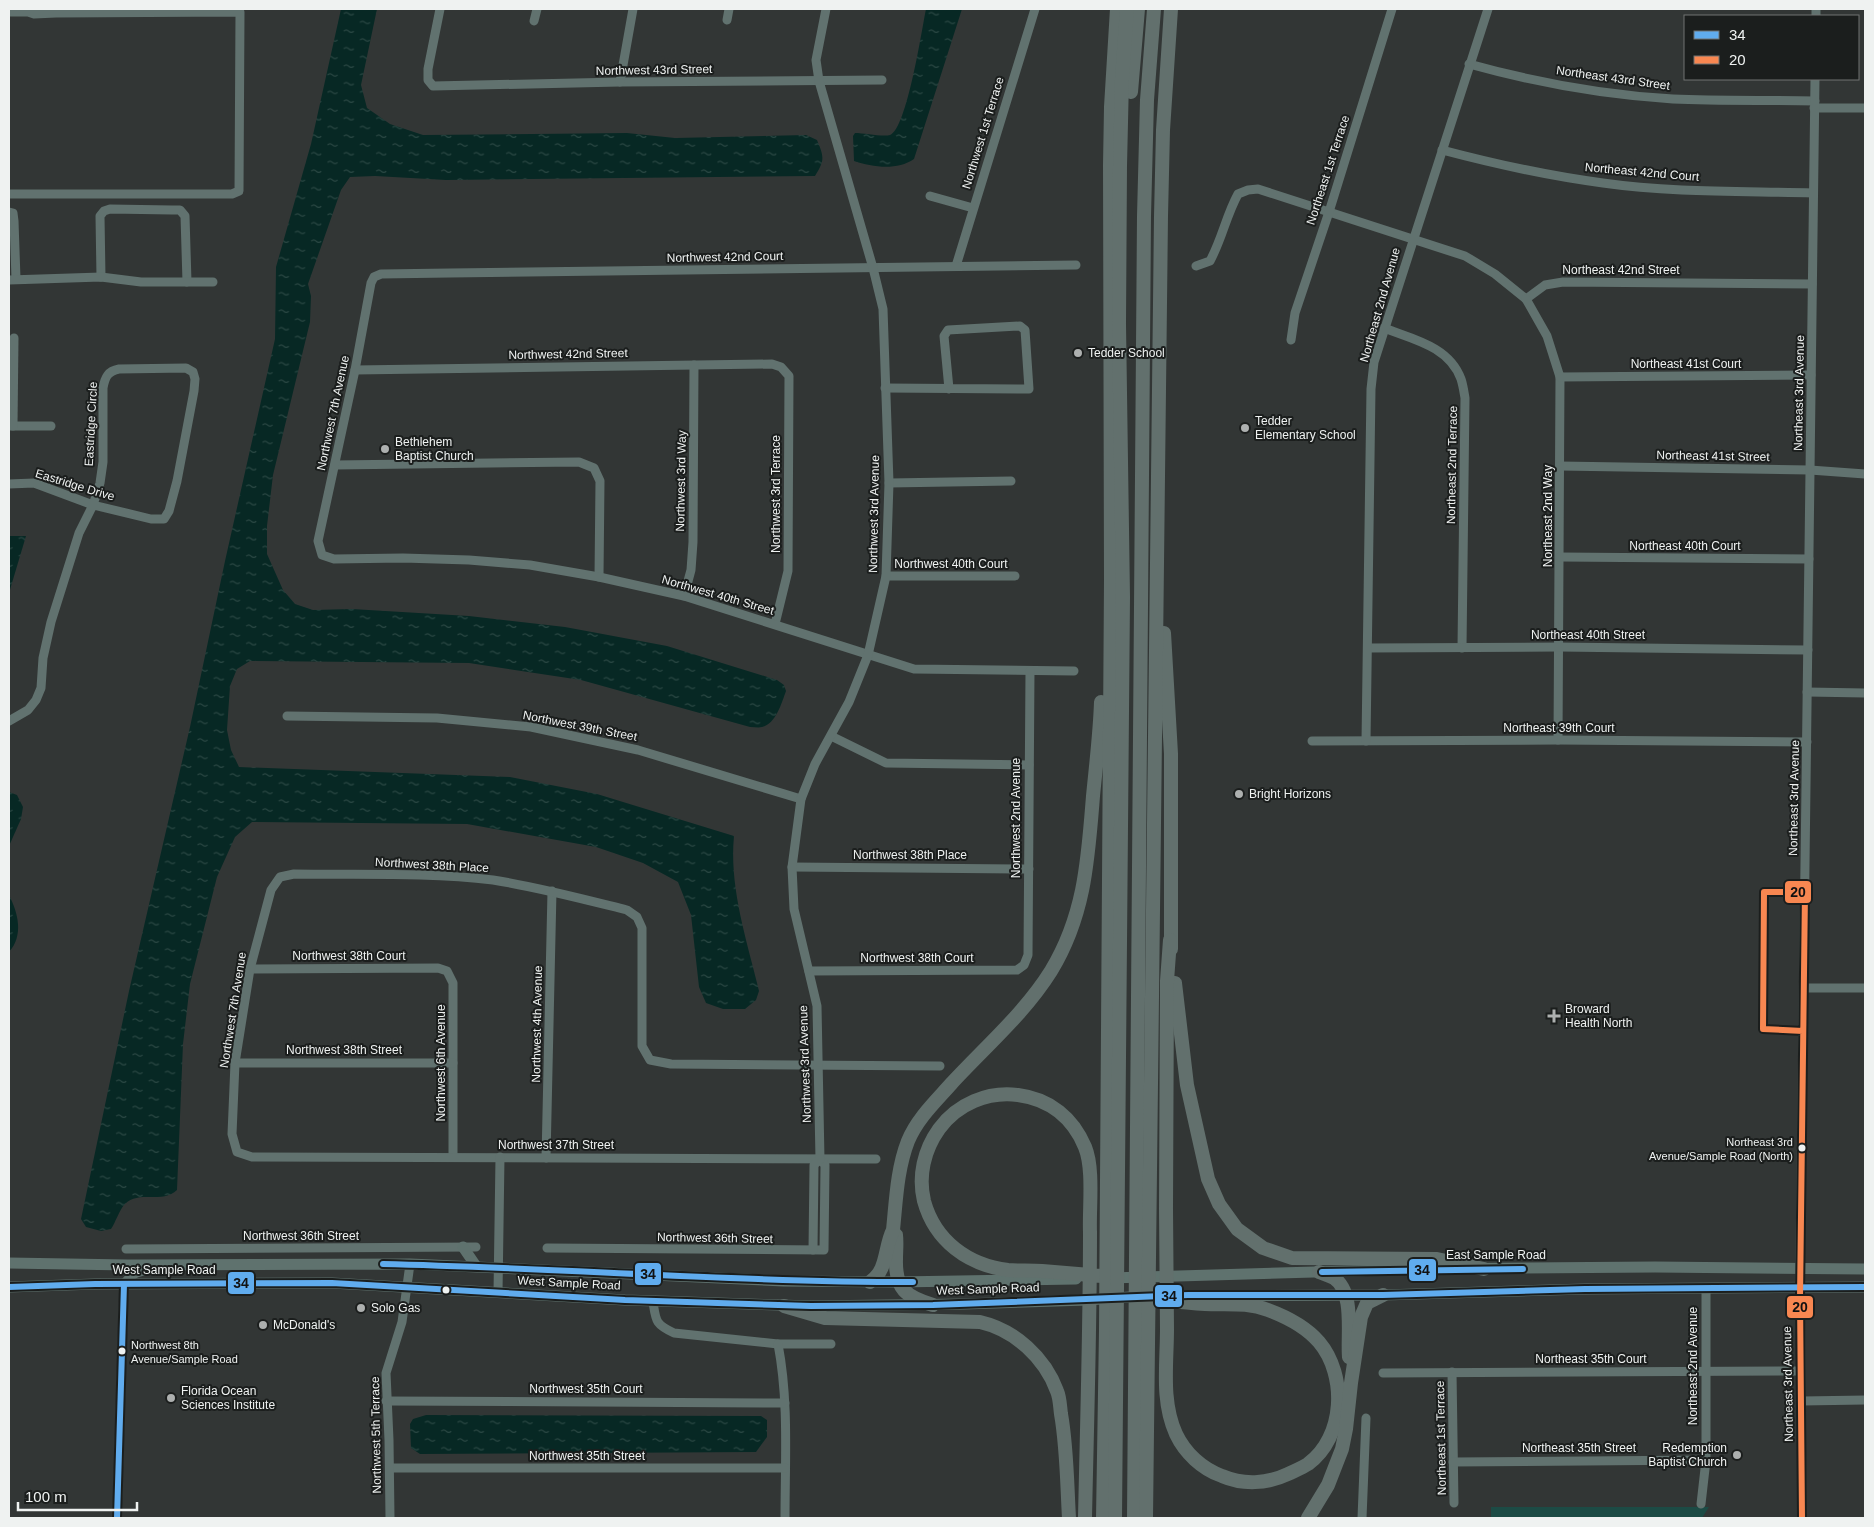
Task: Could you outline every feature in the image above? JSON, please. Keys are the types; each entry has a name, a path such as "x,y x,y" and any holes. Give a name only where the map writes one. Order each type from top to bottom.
{"highway":[{"path":"1115,1518 1112,1330 1109,194 1111,107 1117,9"},
{"path":"1112,1246 1123,597 1119,324 1120,166 1122,79 1127,9"},
{"path":"1123,597 1129,174 1132,78 1138,9"},
{"path":"1143,1245 1144,216 1147,100 1154,9"},
{"path":"1147,100 1170,9"},
{"path":"1134,1518 1142,1328 1157,548 1162,150 1170,9"},
{"path":"1128,1297 1205,1304 1257,1306 1276,1313 1305,1329 1319,1342 1333,1364 1338,1392 1338,1411 1334,1427 1314,1458 1286,1475 1262,1482 1239,1481 1227,1478 1211,1471 1189,1454 1179,1439 1168,1408 1167,1328 1166,1245 1167,981 1170,940 1171,754 1165,637 1157,548"},
{"path":"870,1282 877,1276 882,1267 893,1230 901,1166 914,1129 929,1109 1019,1014 1040,987 1059,955 1074,920 1087,868 1101,714 1102,605 1111,580"},
{"path":"1170,940 1187,1085 1204,1162 1208,1179 1219,1204 1237,1229 1263,1248 1292,1258 1437,1260 1484,1269"},
{"path":"1085,1518 1089,1330 1090,1247 1090,1176 1088,1154 1073,1124 1058,1111 1029,1097 1000,1095 982,1098 966,1105 943,1123 930,1143 926,1154 922,1184 925,1203 932,1221 948,1244 971,1259 998,1268 1128,1278"},
{"path":"893,1230 896,1237 898,1282 907,1294 934,1305"},
{"path":"1319,1272 1334,1278 1345,1294 1348,1303 1348,1345 1351,1383"},
{"path":"1308,1518 1328,1485 1339,1460 1346,1429 1362,1312 1370,1301 1383,1294"},
{"path":"784,1306 826,1318 980,1322 1001,1328 1028,1347 1050,1375 1058,1393 1063,1427 1069,1518"},
{"path":"1142,1328 1146,1518"},
{"path":"1103,1518 1112,1330"}],"main road":[{"path":"463,1248 476,1266"},
{"name":"West Sample Road","path":"9,1263 179,1265 410,1264 738,1280 870,1282 1128,1278"},
{"name":"East Sample Road","path":"1128,1278 1484,1269 1655,1267 1865,1269"},
{"name":"West Sample Road","path":"9,1287 124,1284 332,1283 653,1302 784,1306 934,1305 1128,1297"},
{"path":"1128,1297 1865,1287"}],"street":[{"name":"Northwest 43rd Street","path":"440,9 428,69 428,80 434,86 620,82 882,80"},
{"path":"534,21 537,9"},
{"path":"620,82 633,9"},
{"path":"727,20 729,9"},
{"name":"Northwest 3rd Avenue","path":"824,1250 825,1165 820,1159 818,1006 794,910 792,867 801,799 815,764 849,702 868,655 886,576 889,482 883,309 819,80 816,60 826,9"},
{"name":"Northwest 1st Terrace","path":"956,266 1035,9"},
{"name":"Northeast 1st Terrace","path":"1291,340 1295,313 1329,212 1392,9"},
{"name":"Northeast 2nd Avenue","path":"1366,741 1371,390 1374,362 1488,9"},
{"path":"9,12 28,12 34,14 240,12 240,22 238,191 232,194 9,194"},
{"name":"Northeast 43rd Street","path":"1469,64 1578,88 1634,95 1673,99 1815,104 1865,108"},
{"name":"Northeast 3rd Avenue","path":"1802,1518 1800,1269 1815,80"},
{"name":"Northeast 42nd Court","path":"1442,150 1532,171 1604,183 1675,190 1814,193"},
{"path":"1196,266 1210,261 1219,245 1232,205 1238,194 1258,189 1465,256 1495,274 1526,299"},
{"path":"930,196 973,208"},
{"path":"101,277 100,216 104,211 110,209 180,210 185,216 186,282"},
{"path":"9,212 13,213 14,221 12,280 101,277 141,282 213,282"},
{"name":"Northwest 42nd Court","path":"374,276 381,274 1076,265"},
{"name":"Northwest 7th Avenue","path":"322,555 318,540 356,370 374,276"},
{"name":"Northeast 42nd Street","path":"1526,299 1545,285 1563,282 1812,284"},
{"name":"Northeast 2nd Way","path":"1526,299 1547,336 1560,377 1558,740"},
{"path":"885,388 949,389 1029,388 1025,330 1020,326 948,330 944,336 949,389"},
{"name":"Northeast 2nd Terrace","path":"1384,328 1429,345 1444,355 1461,378 1465,398 1462,648"},
{"path":"14,338 11,426 51,426"},
{"name":"Northwest 42nd Street","path":"356,370 772,364 781,366"},
{"name":"Northwest 3rd Way","path":"684,596 691,570 693,542 694,365"},
{"name":"Northwest 3rd Terrace","path":"775,624 788,571 789,376 781,366"},
{"name":"Eastridge Circle","path":"9,721 28,710 36,700 41,688 43,658 51,622 79,532 93,505 100,483 103,462 103,388 105,378 111,371 119,369 186,368 193,372 195,379 194,391 171,504 164,519"},
{"name":"Northeast 41st Court","path":"1560,377 1811,375"},
{"path":"335,465 579,462 594,468 600,481 599,577"},
{"name":"Northeast 41st Street","path":"1560,466 1810,470 1865,474"},
{"path":"889,482 1010,482"},
{"name":"Eastridge Drive","path":"9,484 34,483 93,505 151,519 164,519"},
{"name":"Northwest 40th Street","path":"322,555 334,559 403,558 469,560 530,565 599,577 684,596 914,669 1074,671"},
{"name":"Northeast 40th Court","path":"1560,557 1809,559"},
{"name":"Northwest 40th Court","path":"886,576 1015,576"},
{"name":"Northeast 40th Street","path":"1368,648 1559,647 1808,650"},
{"name":"Northwest 2nd Avenue","path":"1024,965 1028,955 1030,671"},
{"path":"1808,692 1865,693"},
{"name":"Northwest 39th Street","path":"287,716 437,718 531,727 638,750 801,799"},
{"path":"831,736 886,763 1029,765"},
{"name":"Northeast 39th Court","path":"1312,741 1807,742"},
{"name":"Northwest 38th Place","path":"792,867 1029,869"},
{"name":"Northwest 38th Place","path":"280,877 294,874 446,876 493,880 552,891 627,910 638,917 642,928 642,1046 650,1060 671,1064 819,1065"},
{"name":"Northwest 7th Avenue","path":"237,1152 232,1134 235,1063 250,969 271,890 280,877"},
{"name":"Northwest 4th Avenue","path":"546,1158 552,891"},
{"name":"Northwest 38th Court","path":"809,971 1017,970 1024,965"},
{"name":"Northwest 38th Court","path":"250,969 438,968 447,971"},
{"name":"Northwest 6th Avenue","path":"447,971 453,983 453,1157"},
{"path":"1804,988 1865,988"},
{"name":"Northwest 38th Street","path":"235,1063 453,1062"},
{"path":"819,1065 940,1066"},
{"name":"Northwest 37th Street","path":"237,1152 252,1157 876,1159"},
{"path":"498,1293 500,1157"},
{"name":"Northwest 3rd Avenue","path":"813,1250 814,1165 820,1159"},
{"name":"Northwest 36th Street","path":"126,1249 476,1247"},
{"name":"Northwest 36th Street","path":"546,1248 824,1250"},
{"path":"117,1518 124,1284 135,1273 179,1265 182,1249"},
{"name":"Northwest 5th Terrace","path":"390,1518 390,1468 386,1401 387,1369 401,1328 410,1264"},
{"name":"Northeast 2nd Avenue","path":"1701,1504 1706,1460 1706,1288"},
{"path":"653,1302 656,1321 662,1327 674,1333 778,1344 831,1344"},
{"path":"778,1344 783,1372 785,1403 785,1518"},
{"name":"Northeast 35th Court","path":"1383,1373 1800,1371"},
{"name":"Northeast 1st Terrace","path":"1452,1372 1454,1504"},
{"path":"1802,1401 1865,1400"},
{"name":"Northwest 35th Court","path":"386,1401 785,1403"},
{"path":"1362,1518 1366,1418"},
{"name":"Northeast 35th Street","path":"1453,1462 1706,1460"},
{"name":"Northwest 35th Street","path":"390,1468 785,1468"}],"shaded area":[{"path":"1491,1507 1709,1507 1702,1518 1491,1518"}],"water":[{"path":"341,9 377,9 361,85 367,108 390,124 423,135 627,133 675,138 806,135 817,140 822,162 815,176 446,180 375,176 350,177 341,190 308,284 311,296 310,322 273,475 267,526 267,554 283,590 295,604 313,610 352,609 469,616 565,627 667,646 777,680 784,685 786,691 778,712 771,722 762,727 750,727 581,680 469,663 250,661 237,669 230,686 227,730 231,750 239,767 510,777 597,794 734,836 734,875 740,914 759,991 756,1000 745,1009 723,1009 706,1003 699,987 691,915 678,882 643,863 596,847 467,824 252,822 235,837 217,877 190,984 183,1044 177,1190 165,1196 143,1197 130,1200 123,1207 111,1229 101,1231 86,1227 81,1219 129,991 190,727 275,339 276,267 311,144"},
{"path":"926,9 962,9 914,159 900,165 884,167 854,161 853,136 855,133 890,135 896,129 908,98"},
{"path":"9,536 26,536 9,593"},
{"path":"9,792 17,795 23,807 21,819 9,846"},
{"path":"9,895 17,916 18,931 14,945 9,952"},
{"path":"426,1415 761,1416 767,1420 767,1437 756,1452 420,1454 411,1448 410,1424 413,1419"}],"transit line":[{"name":"20","path":"1802,1518 1800,1298 1805,892 1764,892 1763,1029 1803,1031"},
{"name":"34","path":"383,1264 780,1280 913,1282"},
{"name":"34","path":"1322,1272 1523,1269"},
{"name":"34","path":"9,1287 95,1284 332,1283 625,1300 811,1306 933,1305 1188,1295 1383,1295 1585,1289 1865,1287"},
{"name":"34","path":"117,1518 124,1284"}],"place":[{"name":"Tedder School","path":"1078,353"},
{"name":"Tedder Elementary School","path":"1245,428"},
{"name":"Bethlehem Baptist Church","path":"385,449"},
{"name":"Bright Horizons","path":"1239,794"},
{"name":"Broward Health North","path":"1554,1016"},
{"name":"Northeast 3rd Avenue/Sample Road (North)","path":"1802,1148"},
{"name":"Solo Gas","path":"361,1308"},
{"name":"McDonald's","path":"263,1325"},
{"name":"Northwest 8th Avenue/Sample Road","path":"122,1351"},
{"name":"Florida Ocean Sciences Institute","path":"171,1398"},
{"name":"Redemption Baptist Church","path":"1737,1455"}]}
